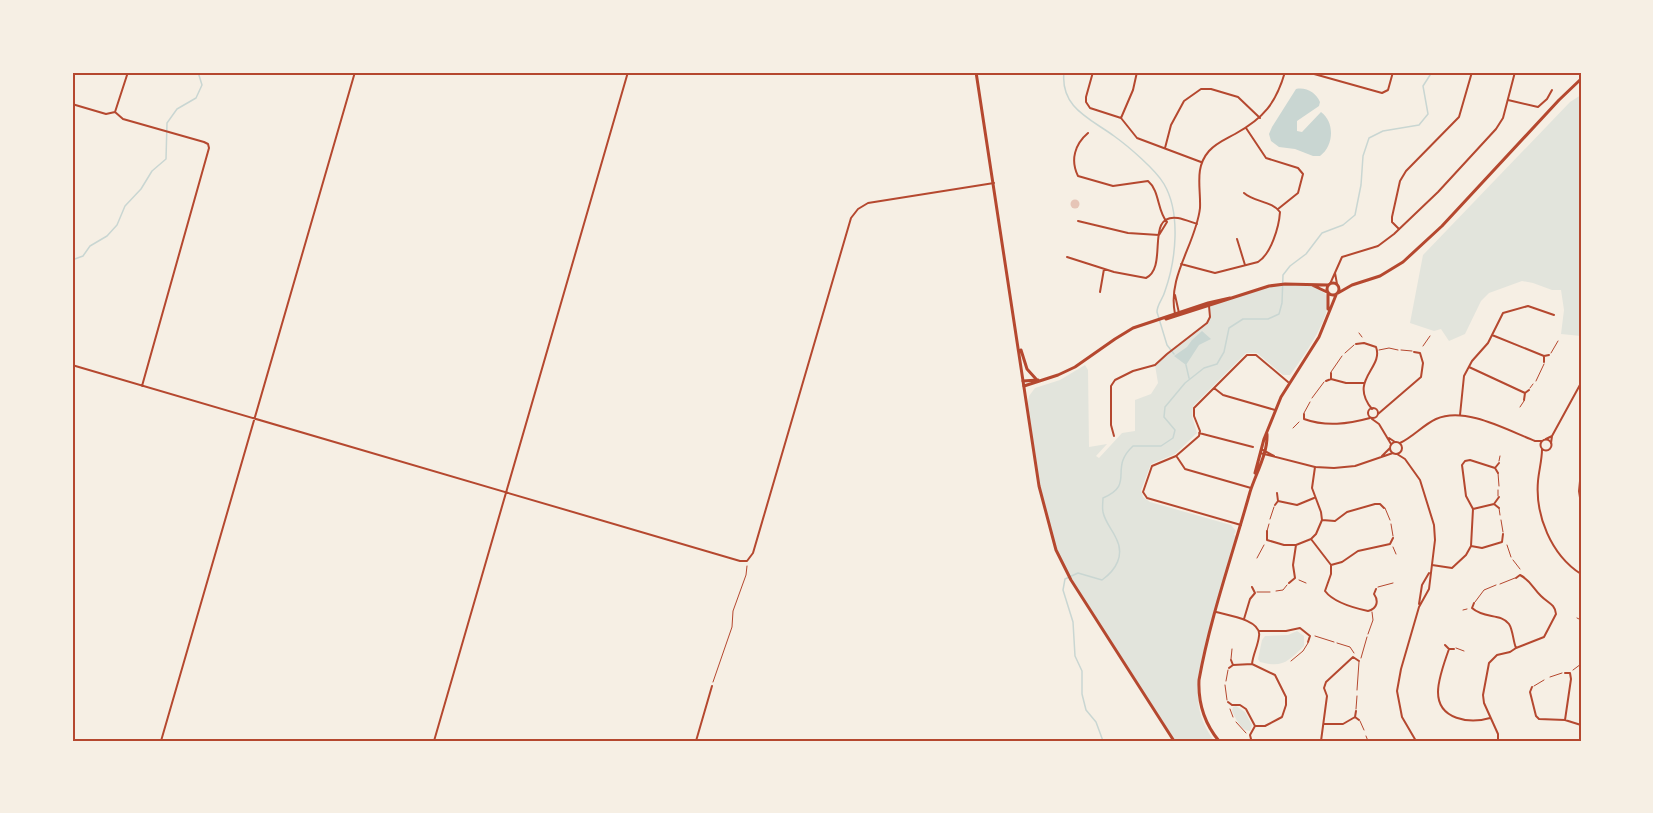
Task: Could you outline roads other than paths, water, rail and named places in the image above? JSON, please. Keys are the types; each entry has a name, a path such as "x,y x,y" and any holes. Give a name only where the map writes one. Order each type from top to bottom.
{"main road":[{"path":"976,72 1043,503 1056,550 1075,588 1174,741"},
{"path":"1310,284 1328,293 1337,294 1352,285 1386,273 1410,257 1442,226 1559,100 1580,82"},
{"path":"1024,384 1076,367 1124,333 1230,298 1282,284 1352,285"},
{"path":"1328,310 1329,284"},
{"path":"1218,741 1207,725 1198,693 1201,666 1255,470 1275,410 1288,382 1319,337 1328,310 1337,294 1338,285"},
{"path":"1018,339 1027,369 1038,380"}],"street":[{"path":"115,112 128,72"},
{"path":"161,741 355,72"},
{"path":"434,741 628,72"},
{"path":"1093,72 1086,97 1087,105 1121,118 1137,138 1202,163"},
{"path":"1121,118 1137,72"},
{"path":"1178,315 1174,295 1181,264 1197,224 1200,208 1199,176 1202,163 1218,143 1260,118 1273,102 1285,72 1289,72"},
{"path":"1307,72 1378,92 1385,92 1390,86 1393,72"},
{"path":"1399,229 1392,220 1401,178 1458,117 1472,72"},
{"path":"1329,284 1342,256 1378,246 1399,229 1438,192 1496,129 1503,118 1515,72"},
{"path":"1165,148 1171,125 1184,100 1201,89 1211,89 1238,98 1260,118"},
{"path":"1508,100 1538,107 1547,99 1552,90"},
{"path":"72,104 111,114 115,112"},
{"path":"115,112 123,119 208,144 209,152 142,386"},
{"path":"1246,128 1266,158 1298,168 1303,174 1298,193 1278,209"},
{"path":"1088,133 1074,151 1075,172 1078,176 1117,187 1139,181 1148,182 1154,187 1160,210 1166,221"},
{"path":"72,365 740,561 747,561 753,553 851,218 858,209 868,203 994,183"},
{"path":"1181,264 1215,273 1258,262 1265,256 1278,224 1280,216 1278,209 1244,194"},
{"path":"1067,257 1104,269 1148,278 1157,265 1160,227 1171,218 1197,224"},
{"path":"1078,221 1132,234 1158,235"},
{"path":"1237,239 1245,266"},
{"path":"1100,292 1104,269"},
{"path":"1335,270 1338,285"},
{"path":"1114,436 1111,425 1111,384 1133,371 1155,365 1207,322 1210,317 1209,305"},
{"path":"1460,415 1462,382 1469,367 1492,335 1499,317 1508,310 1528,306 1554,315"},
{"path":"1492,335 1544,356 1549,355"},
{"path":"1362,338 1364,343"},
{"path":"1356,344 1364,343 1376,347 1377,350 1378,357 1364,383 1370,418"},
{"path":"1299,422 1304,419 1322,424 1347,424 1377,415 1420,376 1423,363 1420,353 1423,346"},
{"path":"1414,352 1420,353"},
{"path":"1241,525 1146,497 1143,490 1150,468 1176,456 1198,437 1194,411 1247,355 1252,353 1256,355 1288,382"},
{"path":"1544,356 1544,363"},
{"path":"1469,367 1525,393"},
{"path":"1331,373 1331,379"},
{"path":"1326,381 1331,379 1338,382 1364,383"},
{"path":"1542,458 1546,450 1550,448 1552,436 1581,383"},
{"path":"1214,388 1223,395 1275,410"},
{"path":"1524,400 1525,393 1529,390"},
{"path":"1370,408 1376,410 1383,408"},
{"path":"1376,410 1379,424"},
{"path":"1304,414 1304,419"},
{"path":"1370,418 1379,424 1389,438 1400,443 1437,419 1460,415 1474,417 1535,441 1542,441 1552,436"},
{"path":"1199,433 1253,447"},
{"path":"1389,438 1393,453"},
{"path":"1397,454 1408,439"},
{"path":"1546,439 1551,443"},
{"path":"1535,441 1546,450"},
{"path":"1542,441 1538,493 1545,527 1557,551 1581,574"},
{"path":"1382,456 1395,442"},
{"path":"1400,443 1405,459 1420,480 1434,525 1435,540 1429,589 1419,607"},
{"path":"1262,452 1315,467 1334,468 1355,466 1393,453 1405,459"},
{"path":"1176,456 1185,469 1251,488"},
{"path":"1432,565 1452,568 1466,555 1471,546 1473,508 1466,496 1462,465 1464,461 1470,460 1495,468 1498,473"},
{"path":"1495,468 1498,463"},
{"path":"1267,540 1284,545 1296,545 1311,539 1319,528 1322,520 1321,512 1312,488 1315,467"},
{"path":"1581,471 1579,491 1581,504"},
{"path":"1275,505 1278,501 1277,493"},
{"path":"1278,501 1298,505 1314,498"},
{"path":"1473,508 1494,504 1499,498"},
{"path":"1322,520 1335,520 1351,510 1380,504 1383,500"},
{"path":"1380,504 1384,508"},
{"path":"1494,504 1499,508"},
{"path":"1264,544 1267,540 1266,531"},
{"path":"1502,542 1503,534"},
{"path":"1390,544 1393,538"},
{"path":"1311,539 1331,565 1331,574 1325,591 1329,597 1338,602 1371,610 1377,600 1374,594 1376,589"},
{"path":"1471,546 1482,548 1502,542 1507,545"},
{"path":"1331,565 1342,562 1358,551 1390,544"},
{"path":"1390,544 1393,547"},
{"path":"1295,578 1293,565 1296,545"},
{"path":"1520,569 1520,575"},
{"path":"1416,741 1402,717 1397,691 1419,607 1422,585 1431,570"},
{"path":"1516,578 1520,575"},
{"path":"1498,741 1496,728 1490,718 1483,695 1489,663 1497,655 1510,652 1544,637 1556,614 1552,604 1541,596 1529,580 1520,575"},
{"path":"1295,578 1299,580"},
{"path":"1289,583 1295,578"},
{"path":"1244,619 1254,592 1252,587"},
{"path":"1472,608 1474,603"},
{"path":"1467,609 1472,608 1481,614 1502,618 1506,621 1510,625 1516,648"},
{"path":"1216,612 1244,619 1260,631 1286,631 1300,628 1311,636 1315,636"},
{"path":"1252,664 1260,631"},
{"path":"1308,642 1311,636"},
{"path":"1444,644 1449,649 1454,649"},
{"path":"1449,649 1438,693 1443,708 1449,714 1466,721 1477,722 1490,718"},
{"path":"1322,741 1327,696 1324,688 1326,682 1353,657 1354,652"},
{"path":"1353,657 1359,661"},
{"path":"1231,660 1233,665"},
{"path":"1229,668 1233,665 1252,664 1275,675 1286,697 1282,717 1265,726 1256,726"},
{"path":"1565,673 1572,672 1565,720"},
{"path":"696,741 712,686"},
{"path":"1533,687 1528,691 1539,719 1565,720 1581,726"},
{"path":"1230,709 1230,703 1240,705 1246,709 1256,726"},
{"path":"1355,717 1356,711"},
{"path":"1324,724 1343,724 1355,717"},
{"path":"1355,717 1359,720"},
{"path":"1246,733 1251,738 1256,726"}],"lane":[{"path":"1359,333 1362,338"},
{"path":"1423,346 1430,336"},
{"path":"1549,355 1558,341"},
{"path":"1345,353 1356,344"},
{"path":"1377,350 1389,348 1414,352"},
{"path":"1331,373 1342,356"},
{"path":"1536,381 1544,363"},
{"path":"1312,398 1320,385 1326,381"},
{"path":"1529,390 1533,384"},
{"path":"1520,407 1524,400"},
{"path":"1304,414 1310,402"},
{"path":"1293,428 1299,422"},
{"path":"1498,463 1500,456"},
{"path":"1498,473 1498,486"},
{"path":"1498,490 1499,498"},
{"path":"1270,519 1275,505"},
{"path":"1384,508 1390,520"},
{"path":"1499,508 1500,515"},
{"path":"1501,520 1503,534"},
{"path":"1266,531 1269,524"},
{"path":"1391,524 1393,538"},
{"path":"1257,558 1264,544"},
{"path":"1507,545 1511,556"},
{"path":"1393,547 1396,554"},
{"path":"1513,560 1520,569"},
{"path":"1500,584 1516,578"},
{"path":"1299,580 1306,583"},
{"path":"1250,583 1252,587"},
{"path":"1275,591 1283,590 1289,583"},
{"path":"1376,589 1393,583"},
{"path":"1474,603 1484,590 1496,585"},
{"path":"1254,592 1270,592"},
{"path":"1463,610 1467,609"},
{"path":"1368,634 1372,620 1371,610"},
{"path":"1577,618 1581,620"},
{"path":"1315,636 1334,642"},
{"path":"1357,690 1359,661 1367,637"},
{"path":"1291,661 1303,651 1308,642"},
{"path":"1337,643 1350,647 1354,652"},
{"path":"1231,660 1232,649"},
{"path":"1454,649 1464,651"},
{"path":"1572,672 1581,664"},
{"path":"1226,681 1229,668"},
{"path":"1550,677 1565,673"},
{"path":"1533,687 1544,680"},
{"path":"1225,685 1225,695 1230,703"},
{"path":"1356,711 1357,696"},
{"path":"1230,709 1233,717"},
{"path":"1359,720 1364,730"},
{"path":"1236,722 1246,733"},
{"path":"1366,736 1368,741"}],"waterway":[{"path":"72,260 83,256 90,246 107,236 117,225 125,206 141,189 152,171 166,159 167,123 177,109 196,98 202,85 198,72"},
{"path":"1064,72 1064,84 1072,104 1141,158 1160,178 1169,196 1175,222 1174,251 1169,279 1157,312 1167,345 1174,354"},
{"path":"1103,741 1096,722 1086,710 1082,694 1082,671 1075,656 1073,622 1063,590 1065,579 1078,573 1102,580 1118,562 1119,544 1104,516 1103,498 1113,493 1118,487 1122,462 1133,446 1161,446 1173,438 1175,430 1164,417 1165,407 1185,383 1204,368 1217,364 1224,352 1229,328 1243,319 1268,319 1279,314 1282,303 1283,275 1290,266 1306,254 1322,233 1343,225 1355,215 1361,185 1363,156 1369,138 1383,131 1419,125 1428,114 1423,86 1432,72"},
{"path":"1186,365 1189,378"}]}
